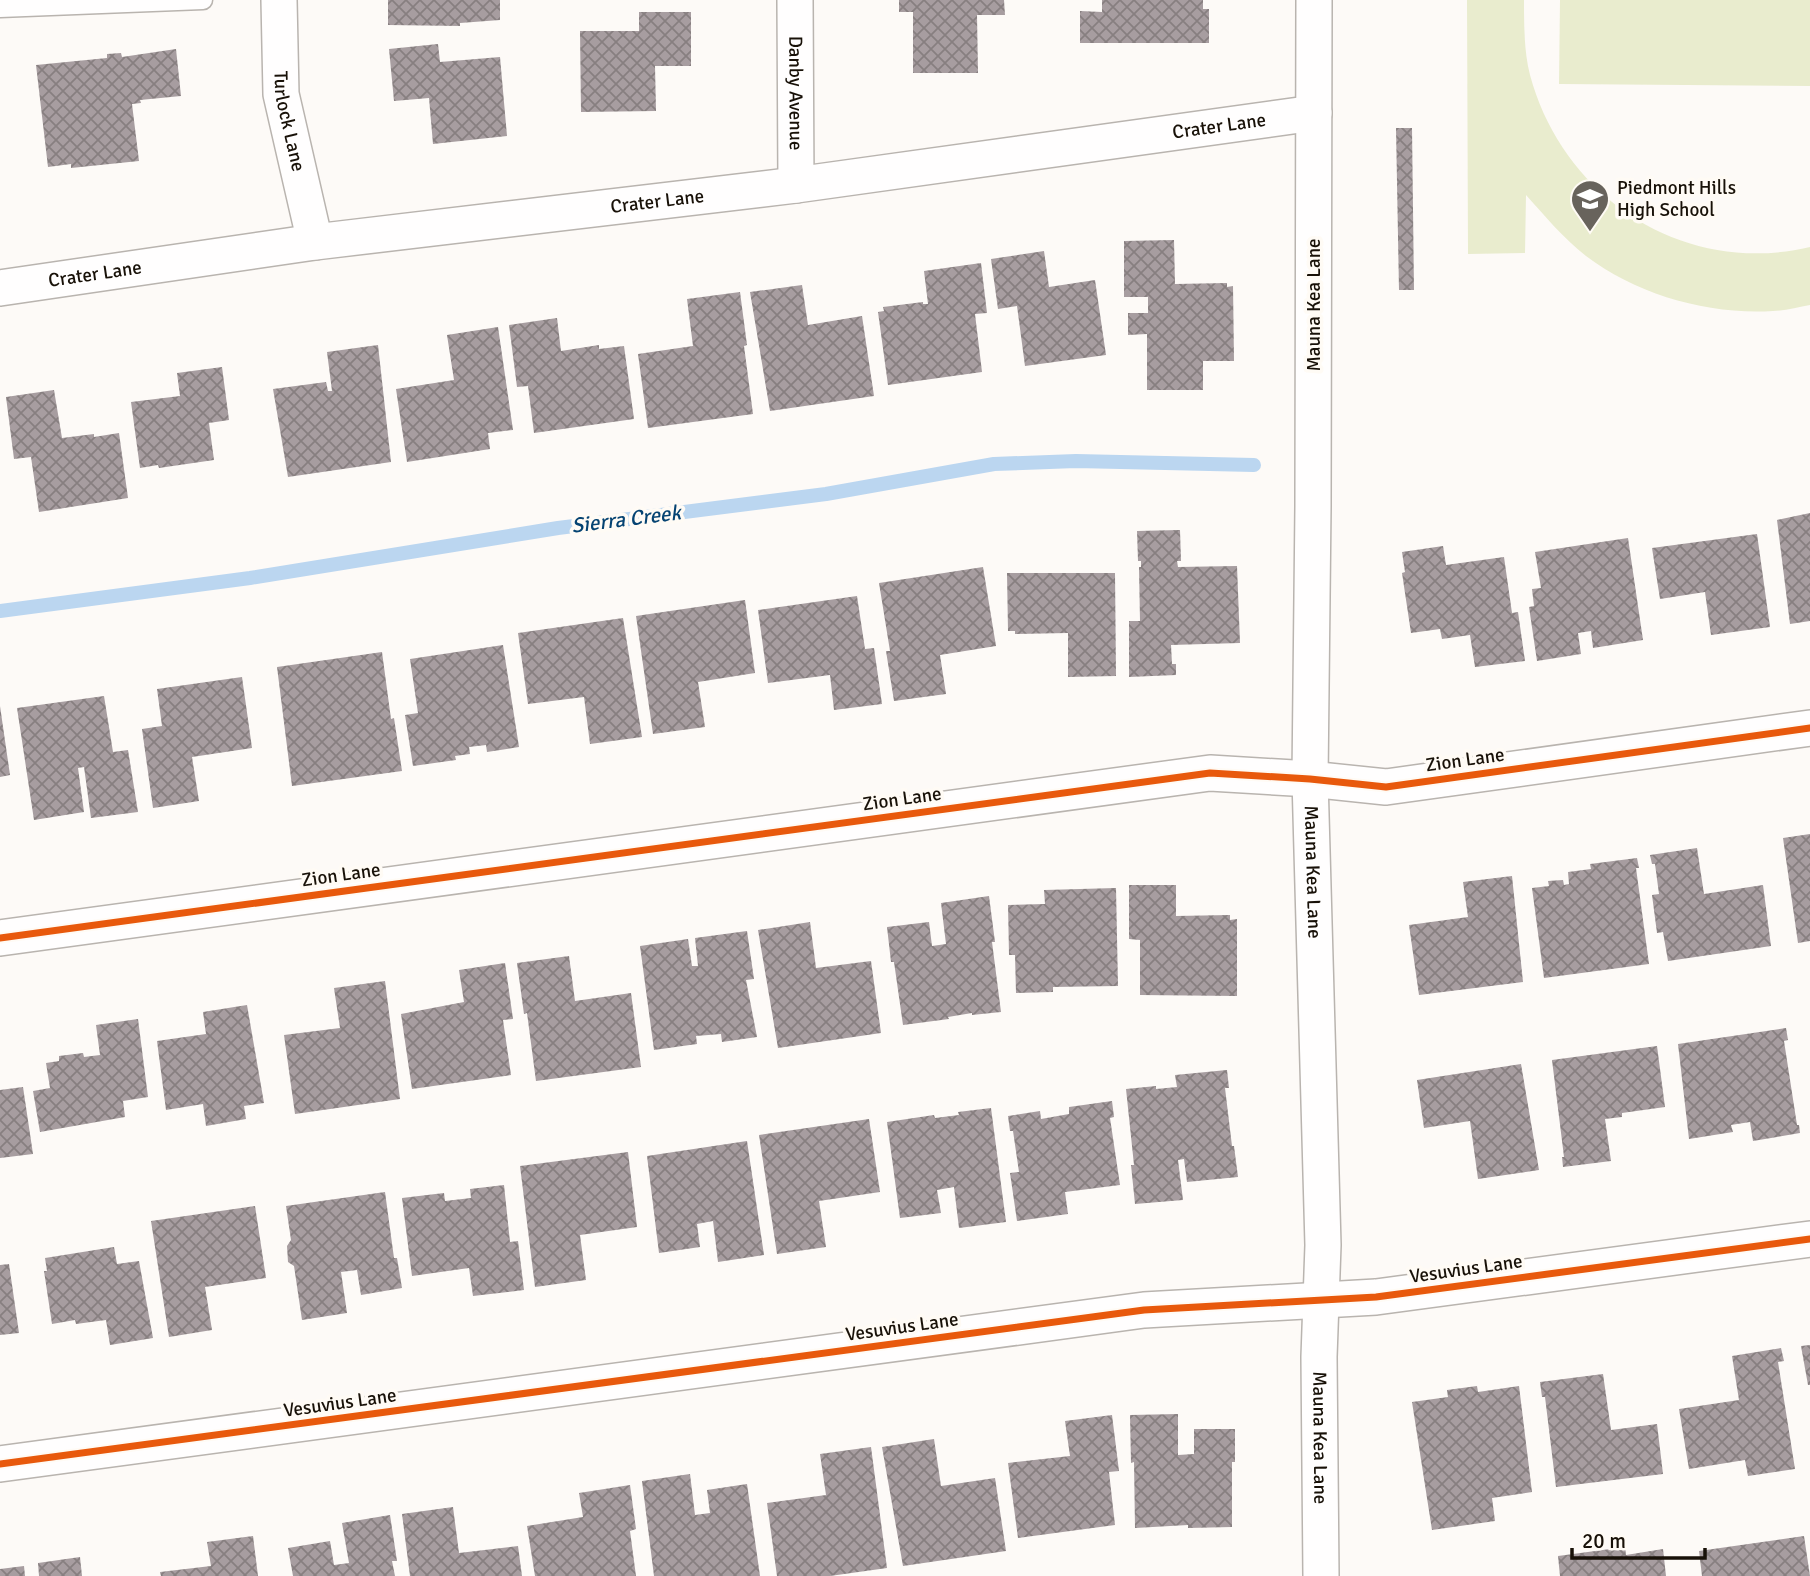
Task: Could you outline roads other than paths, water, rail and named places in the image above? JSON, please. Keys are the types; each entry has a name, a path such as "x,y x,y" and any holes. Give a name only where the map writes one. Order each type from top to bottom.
{"street":[{"name":"Turlock Lane","path":"279,0 281,94 314,242"},
{"name":"Danby Avenue","path":"795,0 796,185"},
{"name":"Mauna Kea Lane","path":"1314,0 1310,779 1323,1245 1319,1357 1321,1576"},
{"name":"Crater Lane","path":"0,288 314,242 796,185 1314,113"},
{"name":"Zion Lane","path":"0,938 1210,773 1386,787 1810,728"},
{"name":"Vesuvius Lane","path":"0,1464 1144,1310 1376,1297 1810,1239"}],"lane":[{"path":"0,8 203,0"}],"waterway":[{"name":"Sierra Creek","path":"0,611 250,578 558,528 826,494 994,464 1076,461 1254,465"}],"place":[{"name":"Piedmont Hills High School","path":"1590,233"}]}
